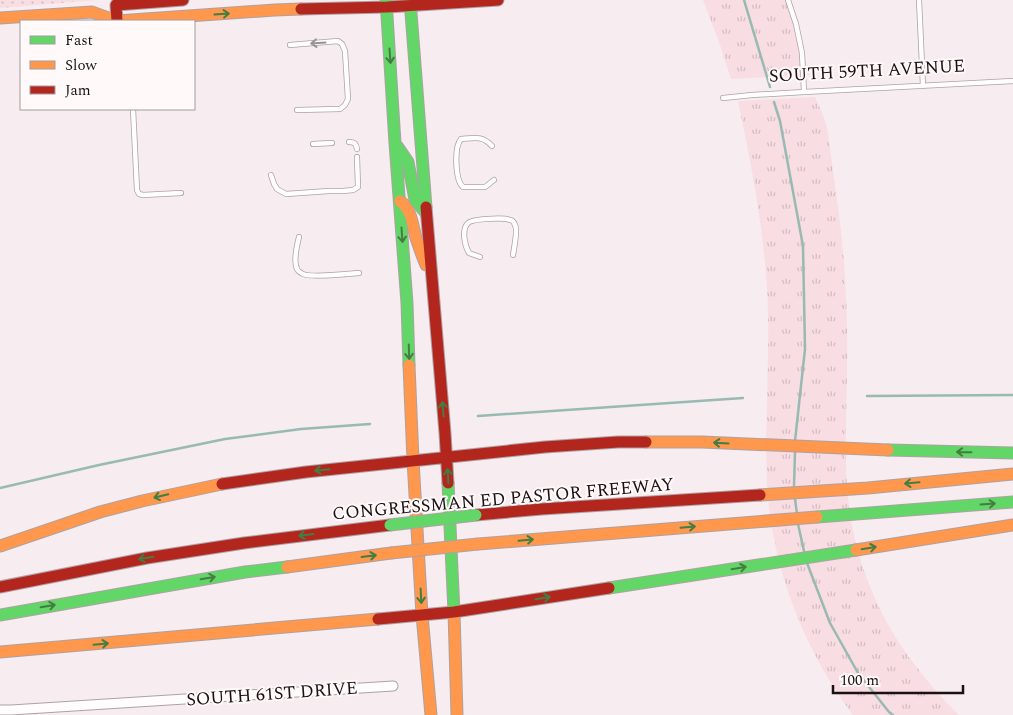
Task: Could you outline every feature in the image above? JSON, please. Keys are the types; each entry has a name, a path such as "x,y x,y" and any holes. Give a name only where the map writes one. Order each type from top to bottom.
{"main road":[{"path":"0,18 92,12 116,5 183,0"},
{"path":"131,20 275,10 498,0"},
{"path":"410,3 447,457 457,715"},
{"path":"387,4 395,143 408,303 413,460 422,615 432,715"},
{"path":"116,5 117,20"},
{"path":"92,12 114,20"},
{"path":"395,143 408,162 415,200 426,213"},
{"path":"400,201 408,207 415,236 432,280"},
{"path":"0,546 100,512 189,490 258,478 545,447 618,442 702,442 809,448 1013,453"},
{"name":"CONGRESSMAN ED PASTOR FREEWAY","path":"0,587 147,558 244,543 476,515 551,508 868,488 1013,474"},
{"path":"0,615 245,572 391,553 478,544 1013,502"},
{"path":"0,652 454,612 1013,525"}],"street":[{"name":"SOUTH 61ST DRIVE","path":"0,710 393,686"}],"lane":[{"path":"788,0 796,24 802,53 804,92"},
{"path":"919,0 923,86"},
{"path":"290,45 338,41 345,50 348,99 345,105 340,109 297,110"},
{"name":"SOUTH 59TH AVENUE","path":"723,98 1013,81"},
{"path":"133,110 137,190 139,194 181,193"},
{"path":"492,146 482,138 461,139 456,148 458,179 463,187 485,187 494,180"},
{"path":"349,142 354,142 357,149"},
{"path":"313,144 332,143"},
{"path":"271,175 274,184 286,194 353,190 358,187 357,157"},
{"path":"480,257 469,253 465,243 465,227 468,222 473,220 505,219 515,223 516,235 513,255"},
{"path":"299,237 296,262 297,268 302,274 359,273"}],"green space":[{"path":"0,0 97,0 0,8"},
{"path":"703,0 785,0 810,75 731,79"},
{"path":"815,97 824,118 828,134 842,241 847,325 846,475 855,539 871,590 894,635 924,676 959,715 853,715 835,689 805,635 783,576 776,546 767,484 768,312 763,240 738,101"}],"waterway":[{"path":"744,0 770,87"},
{"path":"774,102 780,121 803,246 805,349 795,441"},
{"path":"867,396 1013,395"},
{"path":"478,416 743,398"},
{"path":"0,488 225,439 301,429 370,424"},
{"path":"794,486 795,452"},
{"path":"795,499 797,514"},
{"path":"798,524 804,551"},
{"path":"807,563 830,623 858,673 893,715"}],"traffic: fast":[{"path":"386,0 407,303 409,365"},
{"path":"410,0 426,207"},
{"path":"397,146 408,162 415,200 426,213"},
{"path":"888,450 1013,453"},
{"path":"448,483 454,612"},
{"path":"817,517 1013,502"},
{"path":"390,525 476,515"},
{"path":"609,588 856,550"},
{"path":"0,615 245,572 287,567"}],"traffic: slow":[{"path":"131,20 301,9"},
{"path":"0,18 92,12 114,20"},
{"path":"400,201 409,213 426,265"},
{"path":"409,365 422,615"},
{"path":"646,442 702,442 888,450"},
{"path":"760,495 868,488 1013,474"},
{"path":"0,546 100,512 222,484"},
{"path":"478,544 817,517"},
{"path":"856,550 1013,525"},
{"path":"391,553 478,544"},
{"path":"287,567 391,553"},
{"path":"454,612 457,715"},
{"path":"422,615 431,715"},
{"path":"0,652 378,619"}],"traffic: jam":[{"path":"117,20 116,5 183,0"},
{"path":"301,9 387,7 498,0"},
{"path":"426,207 448,483"},
{"path":"222,484 306,472 545,447 646,442"},
{"path":"476,515 760,495"},
{"path":"0,587 147,558 244,543 390,525"},
{"path":"378,619 454,612 609,588"}]}
